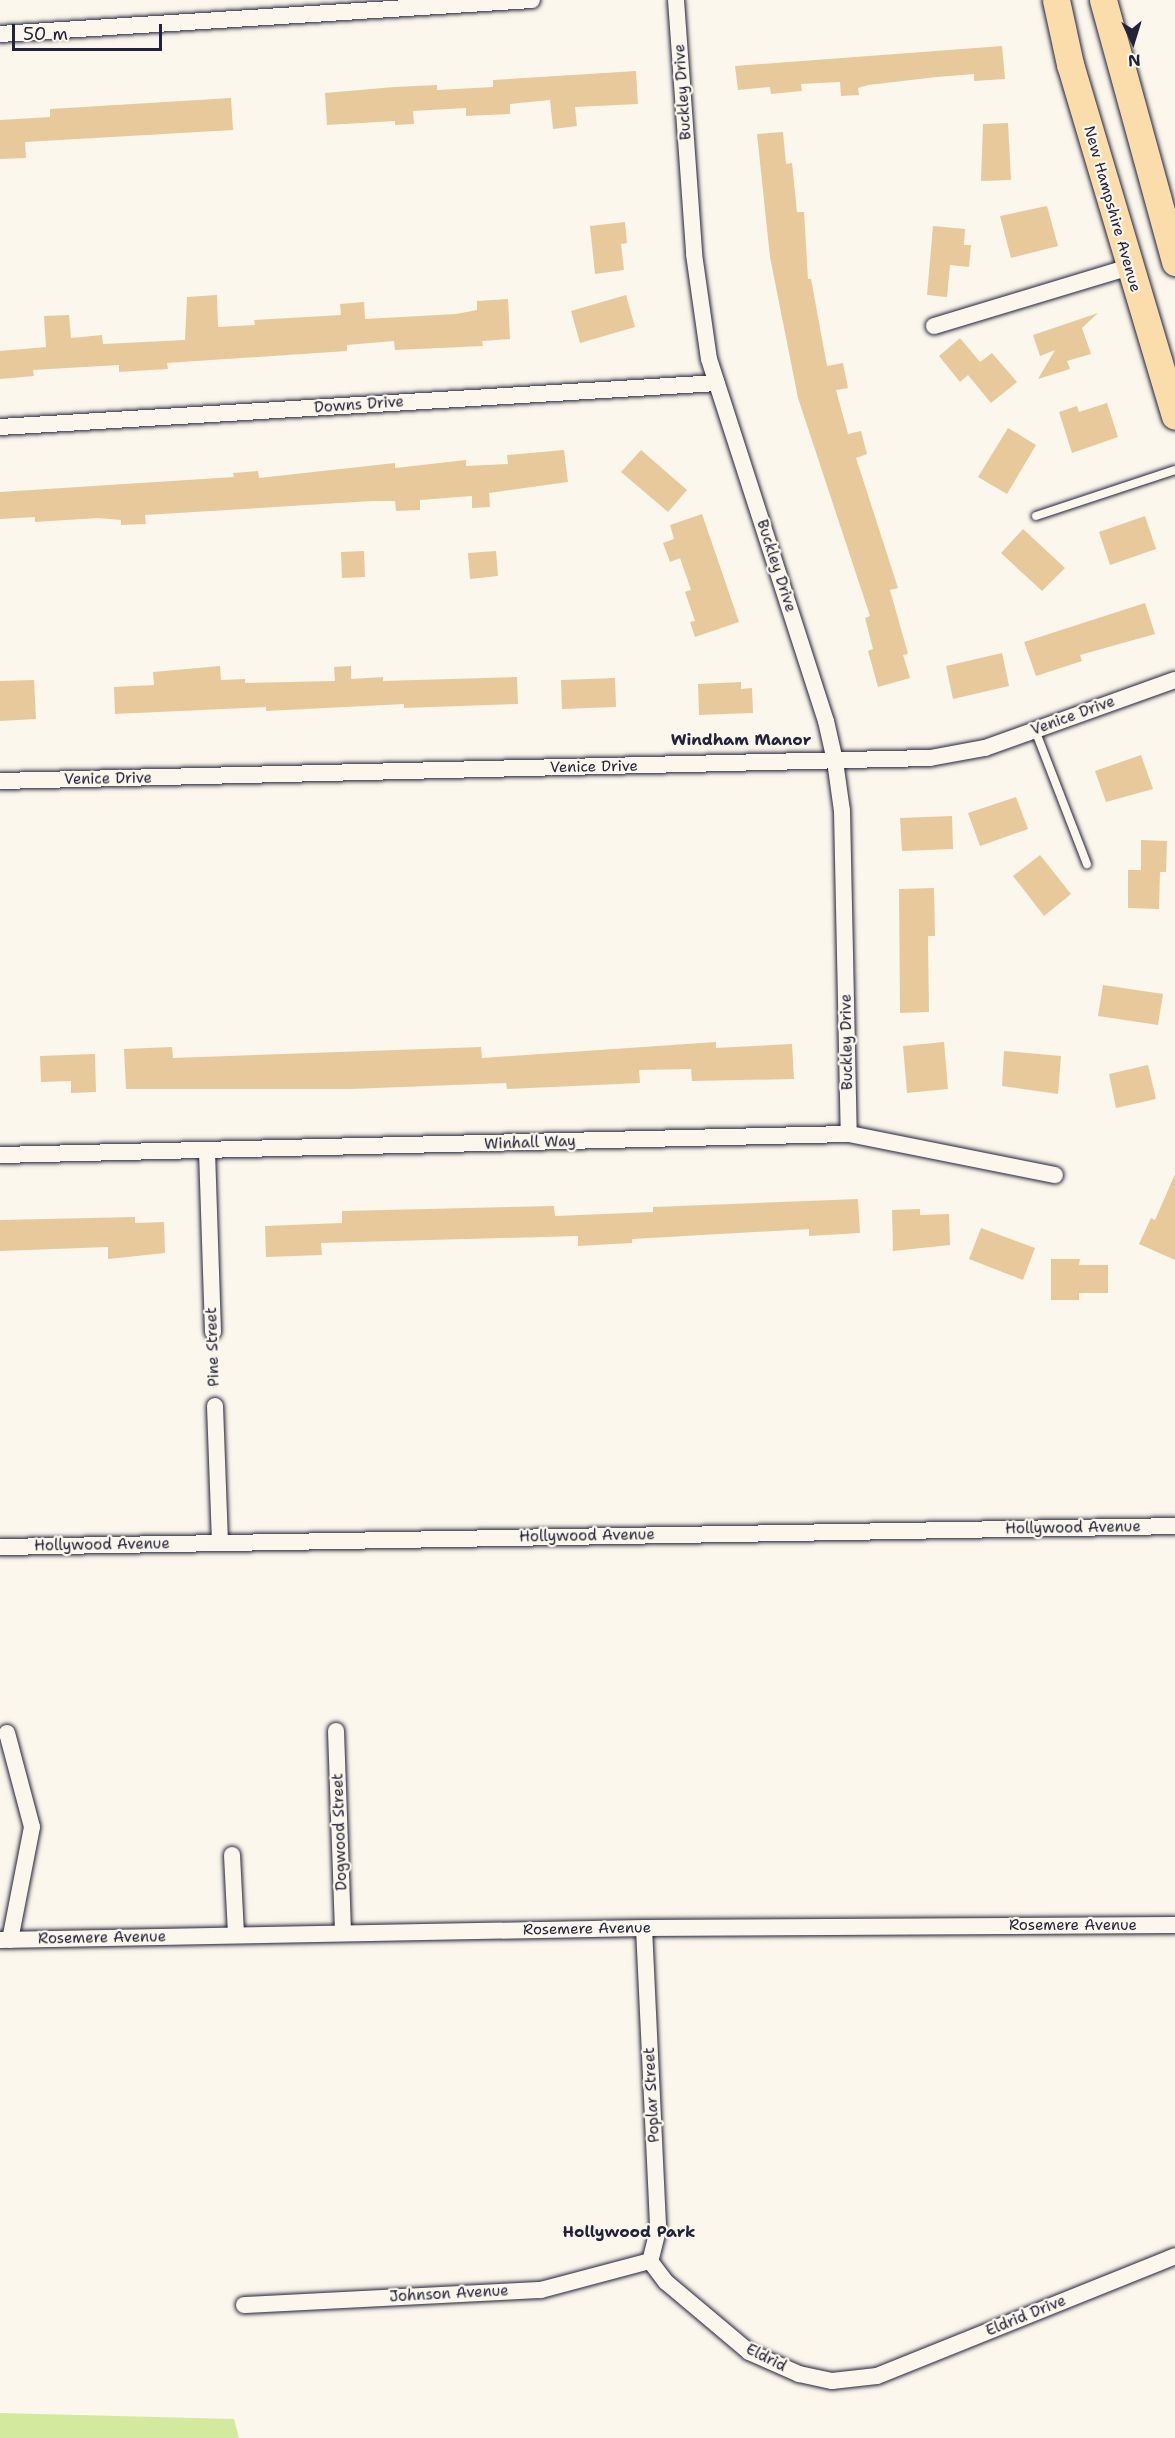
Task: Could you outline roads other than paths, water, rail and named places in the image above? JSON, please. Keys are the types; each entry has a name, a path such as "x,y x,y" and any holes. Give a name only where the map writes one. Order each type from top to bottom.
{"main road":[{"name":"New Hampshire Avenue","path":"1056,0 1070,64 1175,416"},
{"path":"1103,0 1175,262"}],"street":[{"path":"0,34 532,0"},
{"name":"Buckley Drive","path":"676,0 694,254 710,359 826,721 835,761 842,811 849,1134"},
{"path":"934,326 1129,267"},
{"name":"Downs Drive","path":"0,427 717,383"},
{"name":"Venice Drive","path":"0,781 930,758 985,748 1175,680"},
{"name":"Winhall Way","path":"0,1155 849,1134 1055,1175"},
{"name":"Pine Street","path":"207,1151 213,1332"},
{"name":"Pine Street","path":"215,1406 220,1543"},
{"name":"Hollywood Avenue","path":"0,1547 1175,1526"},
{"name":"Dogwood Street","path":"336,1731 343,1933"},
{"path":"5,1940 32,1827 7,1733"},
{"path":"232,1855 236,1935"},
{"name":"Rosemere Avenue","path":"5,1940 644,1928 1175,1925"},
{"name":"Poplar Street","path":"644,1928 658,2230 650,2261"},
{"name":"Eldrid Drive","path":"877,2376 1175,2256"},
{"name":"Johnson Avenue","path":"244,2305 541,2289 650,2261"},
{"name":"Eldrid","path":"650,2261 666,2282 748,2352 799,2374 832,2381 877,2376"}],"lane":[{"path":"1036,516 1175,470"},
{"path":"1035,730 1087,864"}],"district":[{"name":"Windham Manor","path":"741,740"},
{"name":"Hollywood Park","path":"629,2232"}]}
